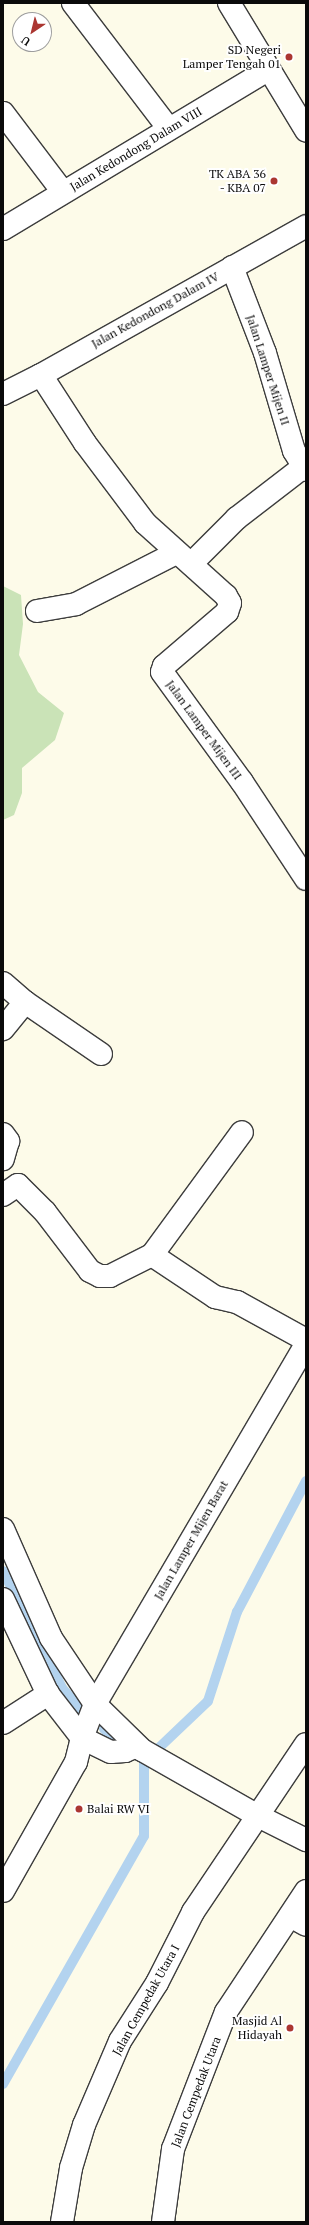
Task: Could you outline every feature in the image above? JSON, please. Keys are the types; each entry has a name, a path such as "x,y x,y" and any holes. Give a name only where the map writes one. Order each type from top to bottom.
{"street":[{"path":"73,3 169,129"},
{"path":"229,3 306,130"},
{"name":"Jalan Kedondong Dalam VIII","path":"3,229 269,68"},
{"path":"3,113 63,192"},
{"name":"Jalan Kedondong Dalam IV","path":"3,394 41,375 306,226"},
{"name":"Jalan Lamper Mijen II","path":"232,267 265,353 294,451 304,469"},
{"name":"Jalan Lamper Mijen III","path":"41,375 85,443 145,523 226,596 230,604 227,612 164,666 162,672 242,782 306,879"},
{"path":"37,611 76,604 184,559 304,469"},
{"path":"3,983 25,1002 101,1054"},
{"path":"3,1029 25,1002"},
{"path":"8,1183 45,1212 90,1271 100,1276 110,1276 152,1255 242,1132"},
{"path":"3,1134 8,1140 3,1159"},
{"path":"152,1255 215,1298 237,1302 306,1340"},
{"name":"Jalan Lamper Mijen Barat","path":"3,1892 76,1762 82,1738 96,1704 306,1344"},
{"path":"3,1529 51,1638 96,1704 140,1748 258,1816 306,1840"},
{"path":"3,1599 48,1694 82,1738 111,1752 140,1748"},
{"path":"3,1723 48,1694"},
{"name":"Jalan Cempedak Utara I","path":"62,2222 71,2168 84,2125 120,2042 157,1983 193,1912 306,1744"},
{"name":"Jalan Cempedak Utara","path":"163,2222 174,2149 226,2012 298,1920 306,1891"}],"green space":[{"path":"3,586 21,595 23,624 19,655 38,692 64,713 55,740 22,768 22,793 14,815 3,820"}],"waterway":[{"path":"3,2084 144,1836 144,1762 208,1701 237,1612 306,1481"},
{"path":"3,1571 62,1688 82,1710"},
{"path":"104,1729 118,1740"}],"place":[{"name":"SD Negeri Lamper Tengah 01","path":"289,57"},
{"name":"TK ABA 36 - KBA 07","path":"274,181"},
{"name":"Balai RW VI","path":"79,1809"},
{"name":"Masjid Al Hidayah","path":"290,2028"}]}
